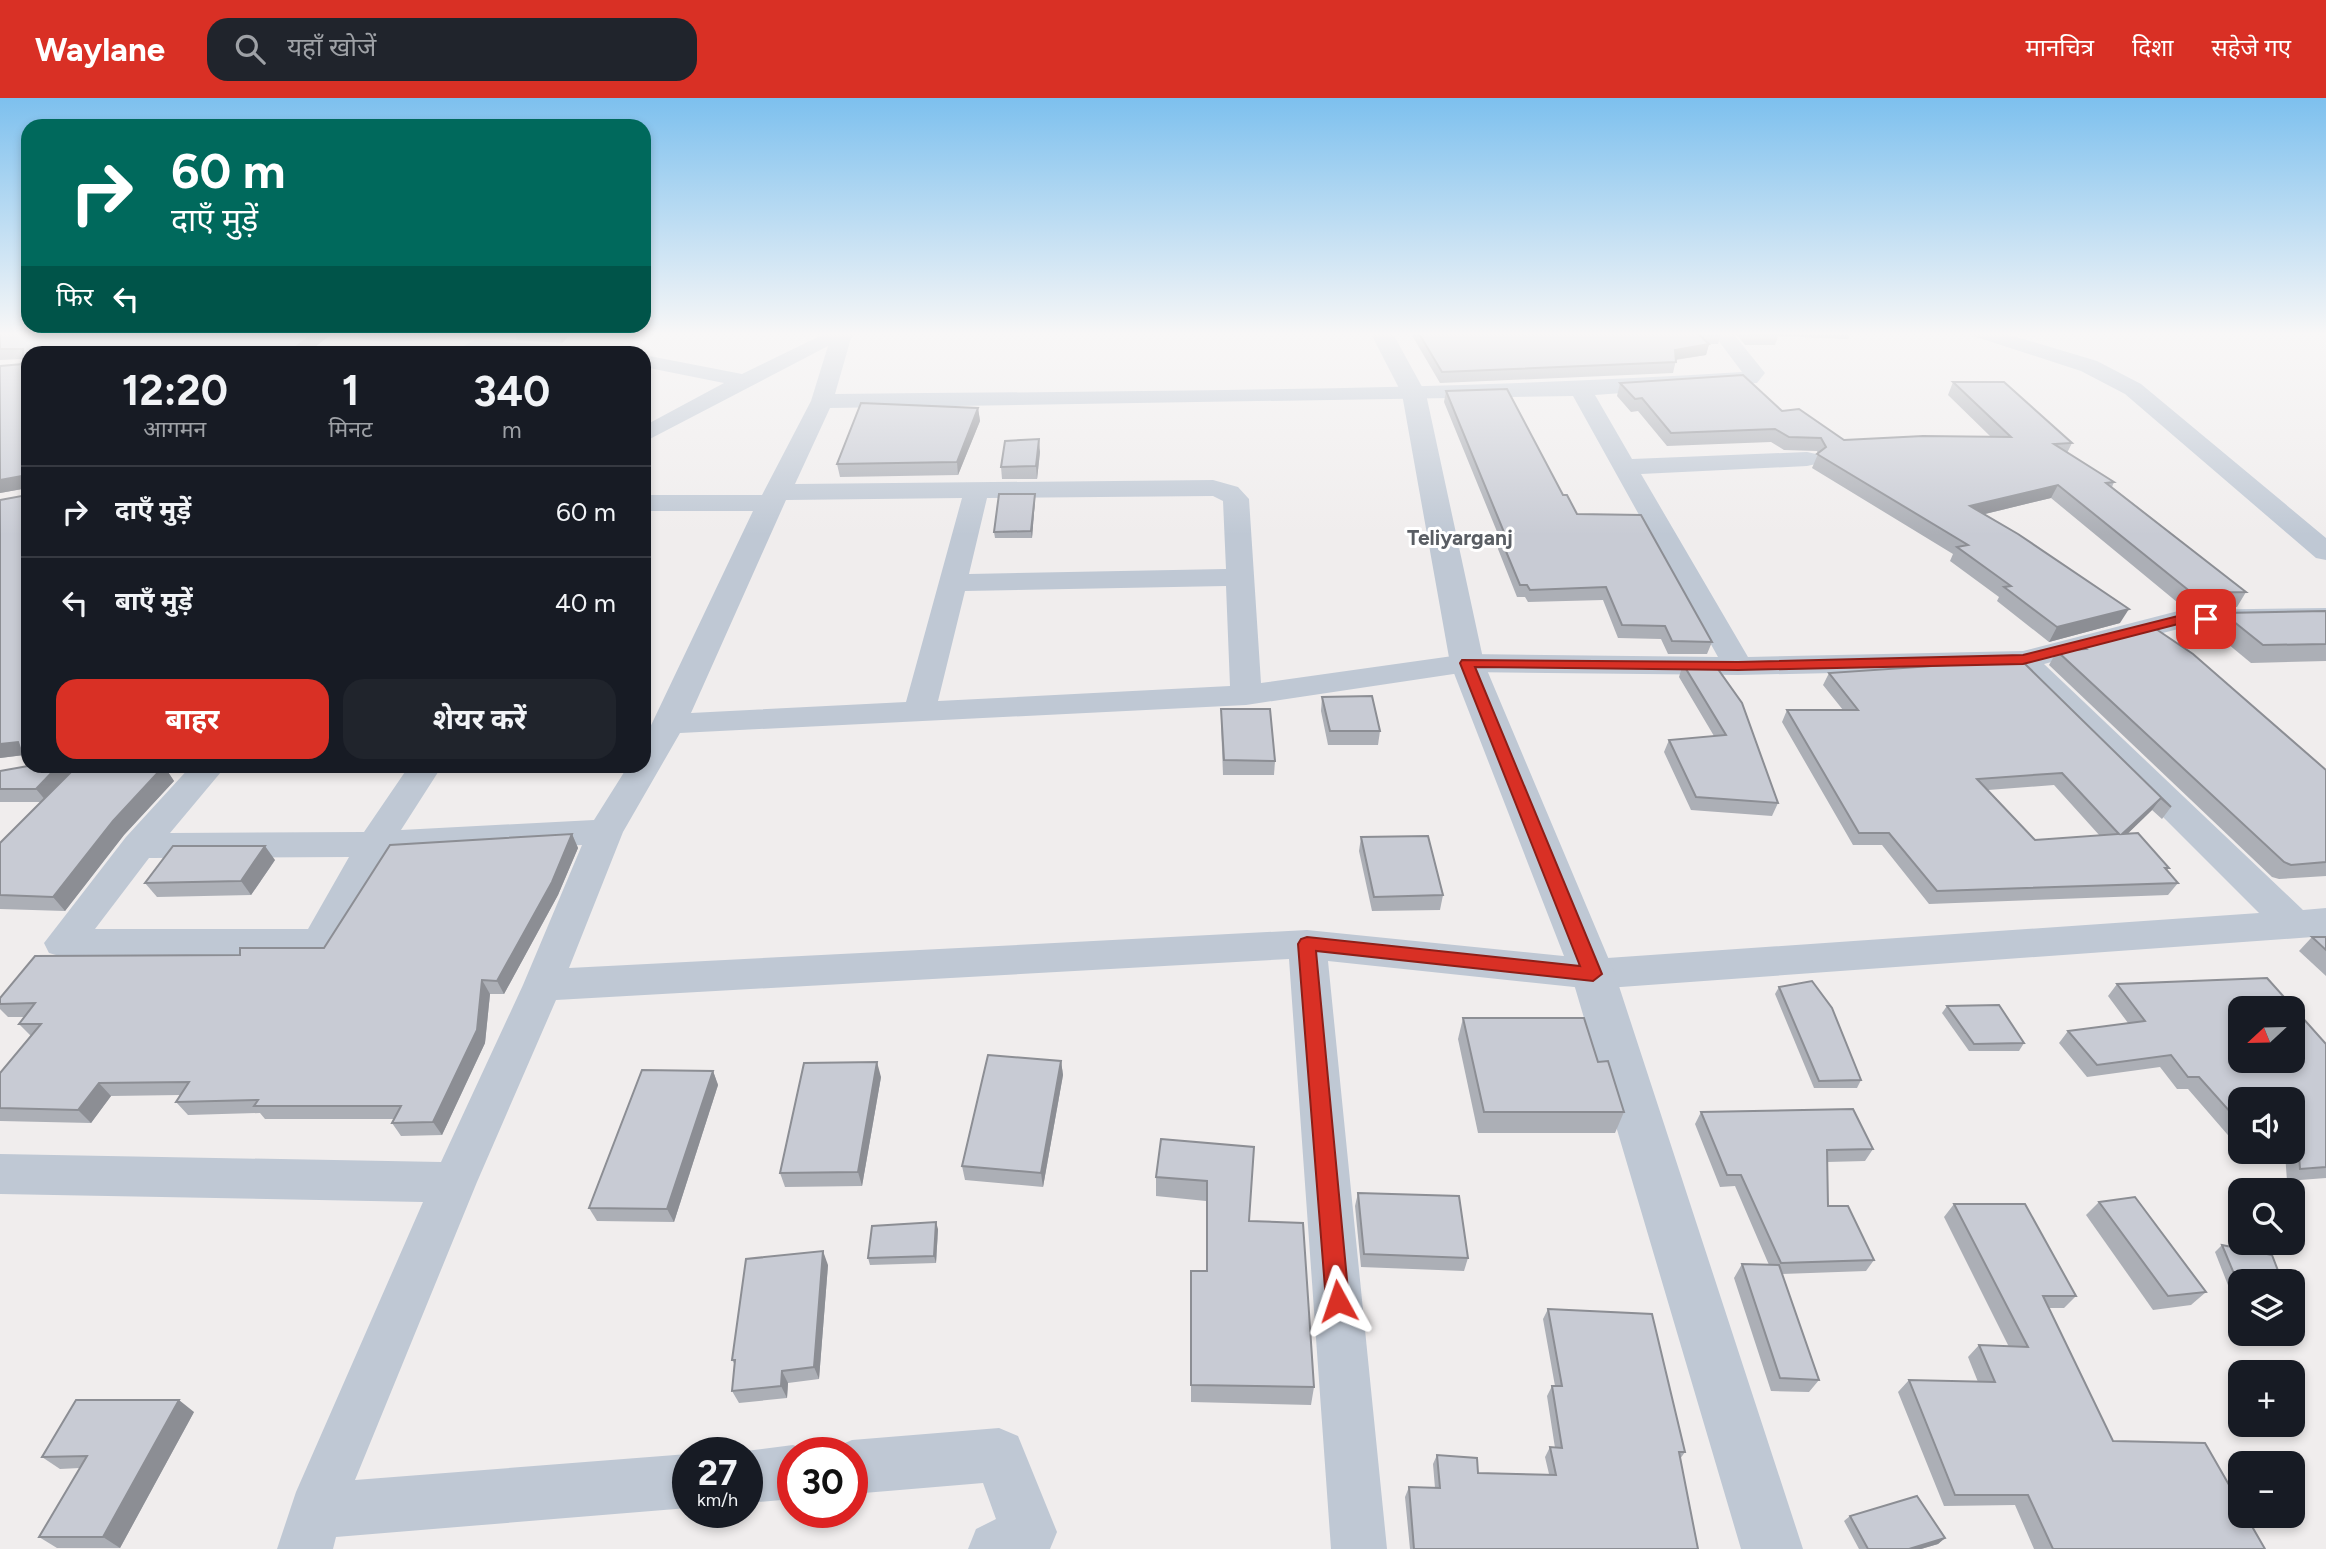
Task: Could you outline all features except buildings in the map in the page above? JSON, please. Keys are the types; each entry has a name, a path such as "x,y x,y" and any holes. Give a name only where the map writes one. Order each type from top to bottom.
{"street":[{"path":"651,434 713,400"},
{"path":"651,756 670,724 774,497 822,401 931,400"},
{"path":"1415,400 1467,663 1593,974 1772,1549"},
{"path":"1586,400 1738,666"},
{"path":"2147,400 2326,552"},
{"path":"1627,467 1807,459"},
{"path":"651,503 977,489 1213,488 1229,492 1236,499 1246,695"},
{"path":"919,712 977,489"},
{"path":"952,583 1241,577"},
{"path":"670,724 1246,695 1467,663 1738,666 2023,660 2182,619 2326,617"},
{"path":"2023,660 2310,923"},
{"path":"204,773 139,846 63,943 319,943 374,844 421,773"},
{"path":"641,773 605,832 543,985 454,1182 310,1530 672,1483"},
{"path":"139,846 374,844 605,832"},
{"path":"543,985 1307,944 1593,974 2310,923"},
{"path":"1307,944 1359,1549"},
{"path":"0,1174 454,1182"},
{"path":"868,1466 999,1455 1029,1532 996,1549"}],"district":[{"name":"Teliyarganj","path":"1460,538"}],"route":[{"path":"1338,1301 1307,944 1593,974 1467,663 1738,666 2023,660 2182,619 2206,619"}]}
